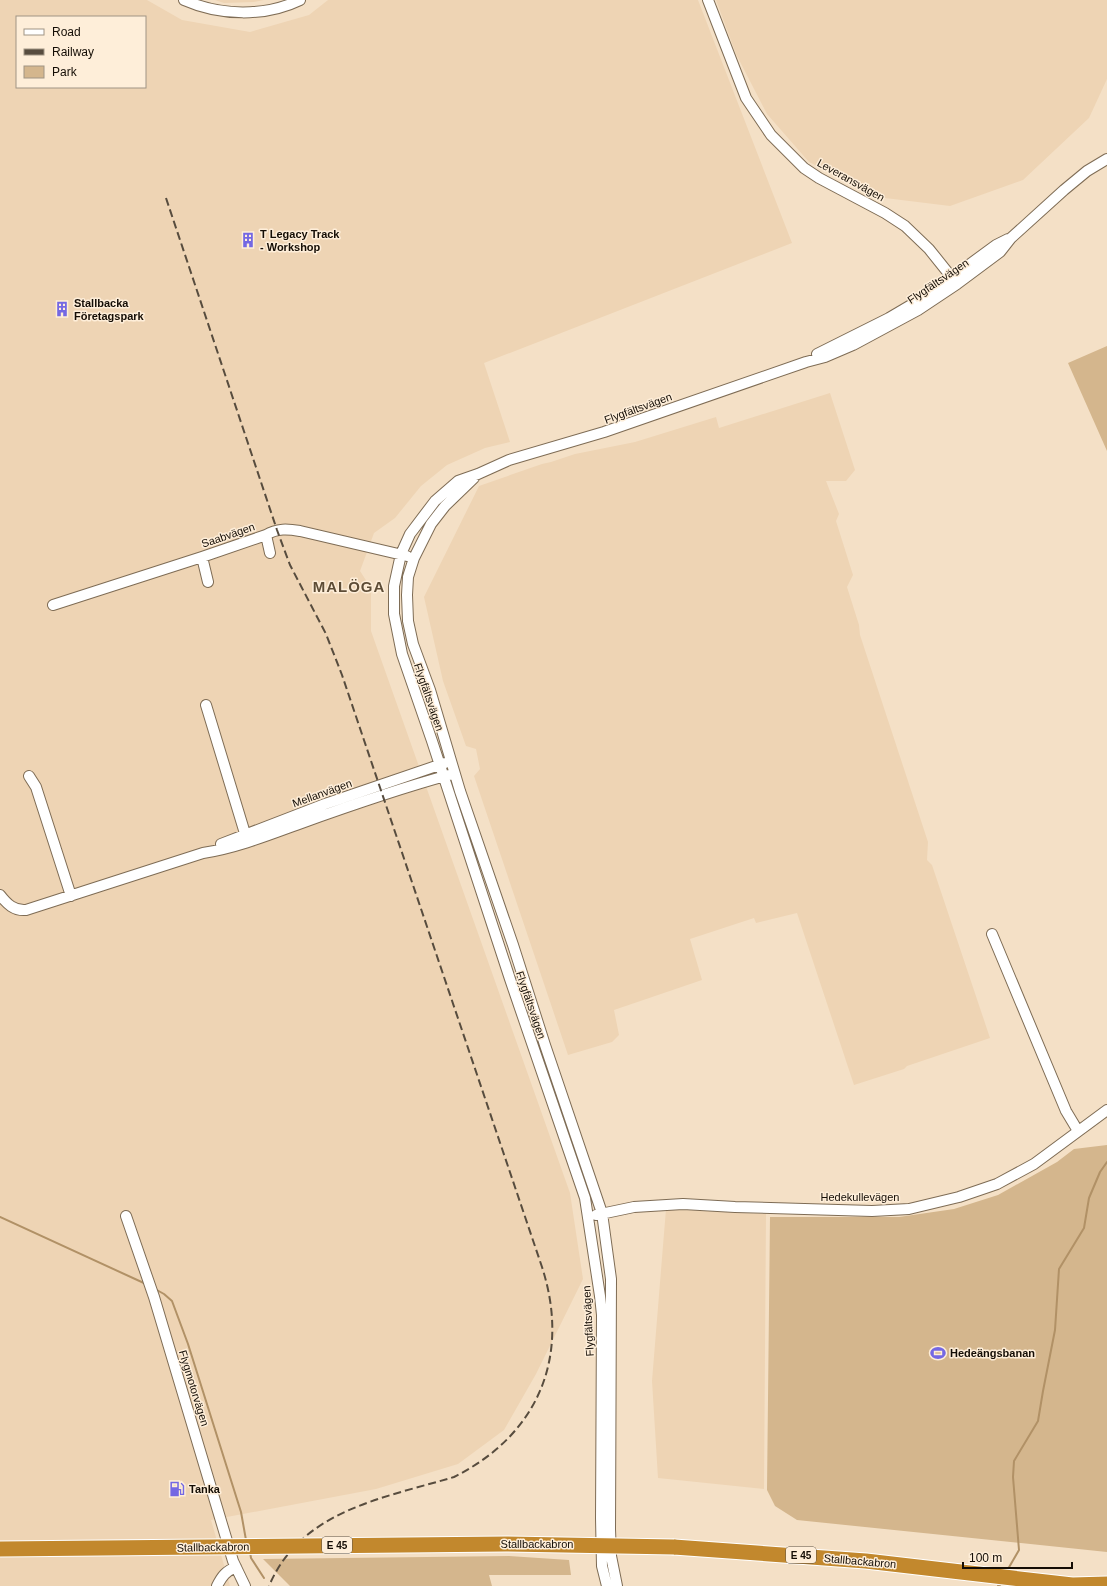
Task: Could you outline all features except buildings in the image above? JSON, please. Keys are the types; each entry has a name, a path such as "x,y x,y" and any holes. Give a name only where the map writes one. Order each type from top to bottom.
{"highway":[{"name":"Stallbackabron","path":"0,1549 593,1544 674,1547 866,1561 1077,1586"},
{"name":"E 45","path":"1077,1586 1107,1584"}],"street":[{"path":"184,0 194,4 228,12 271,10 300,0"},
{"name":"Leveransvägen","path":"708,0 746,98 771,134 804,168 819,178 886,213 905,226 929,249 955,281"},
{"name":"Flygfältsvägen","path":"607,1586 602,1566 601,1518 602,1316 589,1217 585,1198 564,1134 532,1044 402,654 397,636 394,614 394,586 401,554 410,534 435,501 458,481 509,460 604,432 806,362 823,350 889,318 955,281 996,245 1011,238 1087,171 1105,162"},
{"name":"Flygfältsvägen","path":"478,474 445,506 431,524 414,558 408,577 408,621 413,644 430,690 454,774 513,945 602,1213 611,1279 610,1529 611,1556 617,1586"},
{"name":"Saabvägen","path":"53,605 202,557 277,530 300,531 414,558"},
{"path":"266,535 270,553"},
{"path":"202,557 208,582"},
{"path":"206,705 246,838"},
{"name":"Mellanvägen","path":"0,896 10,906 20,910 26,910 203,854 218,851 246,838 439,764 451,761"},
{"name":"Mellanvägen","path":"246,838 454,774"},
{"path":"29,776 36,787 71,896"},
{"path":"992,934 1066,1112 1078,1132"},
{"name":"Hedekullevägen","path":"589,1217 634,1207 683,1204 872,1212 910,1209 959,1197 997,1184 1034,1164 1107,1110"},
{"name":"Flygmotorvägen","path":"126,1216 154,1298 236,1567 245,1586"},
{"path":"217,1586 223,1574 236,1567"},
{"name":"Flygmotorvägen","path":"236,1567 236,1579 239,1586"}],"shaded area":[{"path":"0,0 147,0 182,20 250,32 309,15 328,0 698,0 792,243 484,363 510,442 485,448 447,465 421,486 395,518 374,533 360,571 371,588 371,631 570,1193 583,1279 536,1374 504,1430 458,1464 376,1489 211,1520 230,1586 0,1586"},
{"path":"215,0 264,0 254,2 224,3"},
{"path":"716,0 1107,0 1107,79 1089,118 1023,180 950,206 885,198 809,162 767,114 736,54"},
{"path":"830,393 855,470 846,481 826,481 839,514 836,521 853,575 847,587 859,625 860,635 928,842 927,860 932,865 990,1038 907,1066 904,1069 854,1085 797,913 756,923 754,918 690,939 702,980 614,1010 619,1035 612,1042 568,1055 474,776 480,769 476,749 466,746 443,681 424,597 479,486 575,454 635,442 716,417 719,428"},
{"path":"666,1209 766,1214 764,1489 658,1478 652,1381"}],"green space":[{"path":"1107,346 1107,451 1068,363"},
{"name":"Hedeängsbanan","path":"1107,1145 1107,1552 797,1520 775,1506 767,1490 770,1217 899,1217 954,1209 998,1195 1057,1162 1074,1149"},
{"path":"509,1556 569,1560 571,1575 489,1575 492,1586 290,1586 263,1559"}],"waterway":[{"path":"1008,1569 1019,1550 1013,1477 1014,1461 1038,1421 1055,1330 1059,1269 1084,1228 1089,1198 1100,1172 1107,1162"},
{"path":"0,1217 146,1284"},
{"path":"155,1289 172,1301 188,1344 241,1512 246,1540"},
{"path":"250,1552 251,1558 264,1578"}],"railway":[{"path":"166,198 277,530 290,565 326,634 342,675 542,1267 550,1300 552,1332 549,1362 540,1390 526,1416 507,1439 483,1460 454,1477 373,1501 347,1511 323,1524 302,1540 283,1560 269,1586"}],"place":[{"name":"T Legacy Track - Workshop","path":"248,240"},
{"name":"Stallbacka Företagspark","path":"62,309"},
{"name":"Hedeängsbanan","path":"938,1353"},
{"name":"Tanka","path":"177,1489"}],"district":[{"name":"MALÖGA","path":"349,586"}]}
